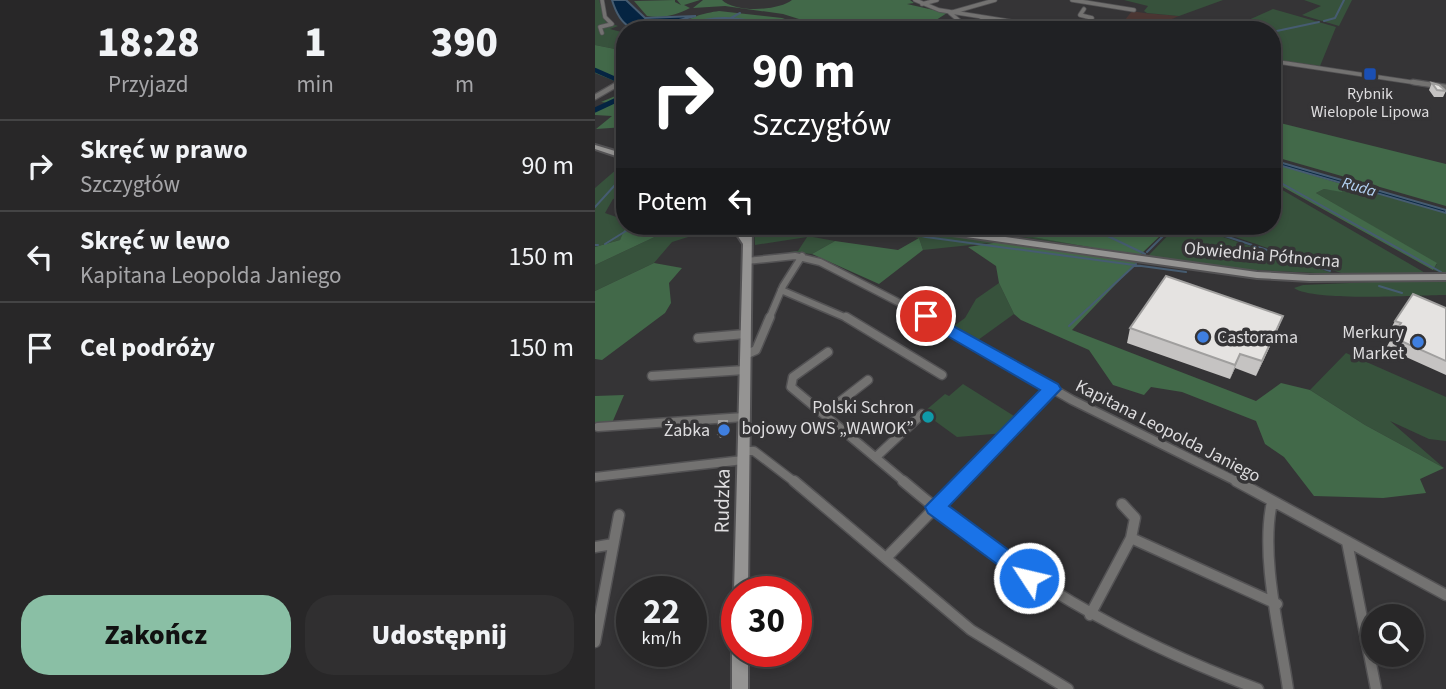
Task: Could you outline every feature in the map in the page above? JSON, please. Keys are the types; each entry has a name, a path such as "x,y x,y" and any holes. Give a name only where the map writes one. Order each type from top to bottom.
{"main road":[{"path":"595,147 616,154"},
{"name":"Rudzka","path":"741,576 746,261 742,235"},
{"name":"Obwiednia Północna","path":"973,235 1257,275 1310,278 1446,277"},
{"path":"740,667 740,689"}],"street":[{"path":"602,0 605,17 612,24 600,27 602,33"},
{"path":"915,0 951,12 997,21"},
{"path":"921,4 937,0"},
{"path":"951,12 995,0"},
{"path":"1072,0 1134,10"},
{"path":"1084,9 1080,15 1091,19 1090,21"},
{"path":"951,12 959,20 985,21"},
{"path":"1281,62 1446,87"},
{"path":"595,97 616,85"},
{"path":"745,355 756,350 781,290 802,256"},
{"name":"Kapitana Leopolda Janiego","path":"746,261 802,256 820,262 931,319 1052,389 1217,471 1446,595"},
{"path":"781,290 843,315 942,375"},
{"path":"698,338 745,334"},
{"path":"828,352 790,382 791,387 935,507 1021,573 1090,615 1178,658 1258,689"},
{"path":"652,376 745,370"},
{"path":"824,414 868,380"},
{"path":"886,558 1052,389"},
{"path":"876,457 922,414"},
{"path":"598,426 744,417"},
{"path":"595,477 755,452 770,461 976,634 1068,689"},
{"path":"1272,502 1268,513 1289,689"},
{"path":"1090,615 1137,522 1134,513 1122,504"},
{"path":"595,642 619,515"},
{"path":"1131,538 1258,598 1277,604"},
{"path":"1347,542 1376,689"},
{"path":"595,547 613,544"}],"shaded area":[{"path":"1132,11 1179,16 1167,21 1124,21"}],"green space":[{"path":"595,0 599,0 606,22 616,25 610,29 616,31 616,49 595,45"},
{"path":"675,0 681,5 677,0 700,0 684,5 690,8 680,13 659,17 647,16 634,1"},
{"path":"703,0 722,0 744,9 725,6 693,8"},
{"path":"792,0 910,0 914,3 907,4 947,13 935,21 805,21 783,14 747,9 767,8"},
{"path":"1124,0 1223,0 1179,16 1147,13 1144,11 1148,6"},
{"path":"1304,0 1352,0 1339,26 1302,15 1321,6"},
{"path":"1273,9 1336,27 1320,66 1281,60 1281,21 1246,21"},
{"path":"719,11 791,21 687,21 702,14"},
{"path":"595,45 616,49 616,82 595,73"},
{"path":"616,96 616,128 596,129 612,116 595,115 595,111 609,103 601,102"},
{"path":"1281,123 1446,164 1446,206 1281,159"},
{"path":"1281,166 1345,185 1342,192 1324,189 1316,193 1437,263 1433,270 1281,186"},
{"path":"616,170 616,198 605,213 616,217 616,235 622,235 620,240 595,247 595,188"},
{"path":"1345,185 1446,213 1446,274 1433,270 1437,264 1316,193 1324,189 1342,191"},
{"path":"1281,189 1427,274 1344,274 1229,235 1281,235"},
{"path":"622,235 659,235 595,265 595,247 620,240"},
{"path":"659,235 695,235 672,242 654,263 595,291 595,265"},
{"path":"754,235 813,235 835,241 812,254 789,252 798,251 807,237 755,245"},
{"path":"905,235 950,235 999,242 923,250 919,238"},
{"path":"1007,235 1031,235 1029,236 1090,247"},
{"path":"1030,235 1161,235 1139,256 1027,236"},
{"path":"1168,235 1217,235 1335,274 1235,269 1146,258"},
{"path":"919,238 923,250 879,284 812,254 835,241 898,250"},
{"path":"999,242 1138,261 1072,330 1256,401 1281,383 1310,390 1365,425 1444,468 1420,479 1426,493 1383,498 1314,496 1284,457 1265,444 1256,421 1182,392 1151,387 1144,395 1113,385 1089,350 1021,320 1014,314 999,283 996,266 968,247"},
{"path":"654,263 682,268 669,283 671,303 665,313 602,360 595,359 595,291"},
{"path":"1446,281 1446,295 1343,296 1322,295 1294,288 1303,285"},
{"path":"999,283 1014,314 978,340 954,326 965,318 976,299"},
{"path":"1346,353 1446,397 1446,441 1429,439 1390,421 1444,468 1365,425 1310,390"},
{"path":"963,384 1019,419 1005,433 957,437 935,421 930,422 935,415 925,411 945,394 949,396"},
{"path":"624,395 612,423 595,424 595,396"}],"water":[{"path":"612,0 626,0 645,18 696,16 675,21 622,21"},
{"name":"Ruda","path":"1281,163 1446,210 1446,213 1281,166"}],"building":[{"path":"1432,83 1439,85 1446,91 1437,90"},
{"name":"Castorama","path":"1166,276 1283,316 1262,361 1240,354 1235,365 1130,328"},
{"name":"Merkury Market","path":"1413,294 1446,308 1446,361 1392,337 1401,323 1395,321"},
{"path":"719,421 727,421 726,432 718,434"}],"waterway":[{"path":"1324,21 1335,18 1344,0"},
{"path":"730,18 740,13"},
{"path":"699,21 730,18"},
{"path":"725,21 730,18"},
{"path":"730,18 752,21"},
{"path":"1281,30 1319,22"},
{"path":"595,70 616,79"},
{"path":"595,110 616,100"},
{"path":"1281,183 1441,272"},
{"path":"595,207 616,184"},
{"path":"605,244 620,235"},
{"path":"917,235 1135,265"},
{"path":"1106,235 1145,254"},
{"path":"1147,252 1164,235"},
{"path":"1222,235 1330,271"},
{"path":"1069,326 1135,265"},
{"path":"1135,265 1186,272"},
{"path":"1379,286 1402,293"}],"place":[{"name":"Rybnik Wielopole Lipowa","path":"1370,74"},
{"name":"Castorama","path":"1203,337"},
{"name":"Merkury Market","path":"1418,342"},
{"name":"Polski Schron bojowy OWS „WAWOK”","path":"928,417"},
{"name":"Żabka","path":"724,430"}],"route":[{"path":"926,316 1052,389 935,507 1029,578"}]}
